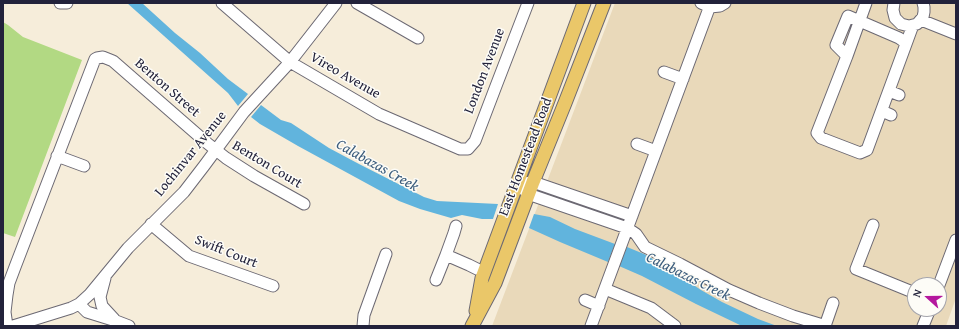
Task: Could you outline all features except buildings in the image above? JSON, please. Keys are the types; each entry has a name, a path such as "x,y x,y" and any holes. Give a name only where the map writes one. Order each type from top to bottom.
{"main road":[{"name":"East Homestead Road","path":"473,323 482,278 584,3"},
{"name":"East Homestead Road","path":"473,323 495,283 604,3"}],"street":[{"path":"60,3 67,3"},
{"name":"Vireo Avenue","path":"222,3 290,62 379,114 460,149 468,149"},
{"name":"Lochinvar Avenue","path":"13,326 71,308 79,304 90,294 128,248 184,192 244,112 290,62 336,3"},
{"path":"358,3 418,38"},
{"name":"London Avenue","path":"468,149 477,134 528,3"},
{"path":"591,326 683,79 707,4 720,6 725,3"},
{"path":"860,20 866,3"},
{"path":"893,3 892,10 897,22 905,26 917,23 956,34"},
{"path":"906,44 900,38 848,16 836,45 847,56 817,133 821,138 860,153 867,150 886,113 894,93 906,44 924,12 923,3"},
{"name":"Benton Street","path":"57,156 95,60 101,57 108,58 113,61 216,150"},
{"path":"664,72 683,79"},
{"path":"637,144 656,151"},
{"name":"Benton Court","path":"216,150 254,176 304,204"},
{"path":"7,326 5,312 9,284 14,266 57,156 84,166"},
{"path":"517,184 632,216"},
{"path":"531,188 627,228 636,234 645,247 676,261 729,290 792,316 825,326 834,303"},
{"name":"Swift Court","path":"152,224 189,256 273,286"},
{"path":"873,225 856,270 907,289"},
{"path":"436,280 456,226"},
{"path":"942,277 956,240"},
{"path":"363,326 364,315 386,254"},
{"path":"446,255 477,269"},
{"path":"105,275 100,297 102,306 108,314 116,320"},
{"path":"605,289 651,308 675,326"},
{"path":"585,300 599,306"},
{"path":"79,304 87,312 116,320 129,326"}],"shaded area":[{"path":"615,3 956,3 956,298 946,326 492,326"}],"green space":[{"path":"3,22 23,37 82,60 15,237 3,233"}],"water":[{"path":"127,3 142,3 228,79 248,94 238,106 228,93"},
{"path":"261,105 281,120 291,123 329,148 424,197 437,201 498,204 493,219 482,219 462,215 451,218 399,201 260,124 251,117"},
{"path":"534,214 550,217 575,229 615,244 608,262 529,228"},
{"path":"627,247 662,264 722,302 777,326 742,326 619,266"}],"water label":[{"name":"Calabazas Creek","path":"377,166"},
{"name":"Calabazas Creek","path":"688,277"}]}
